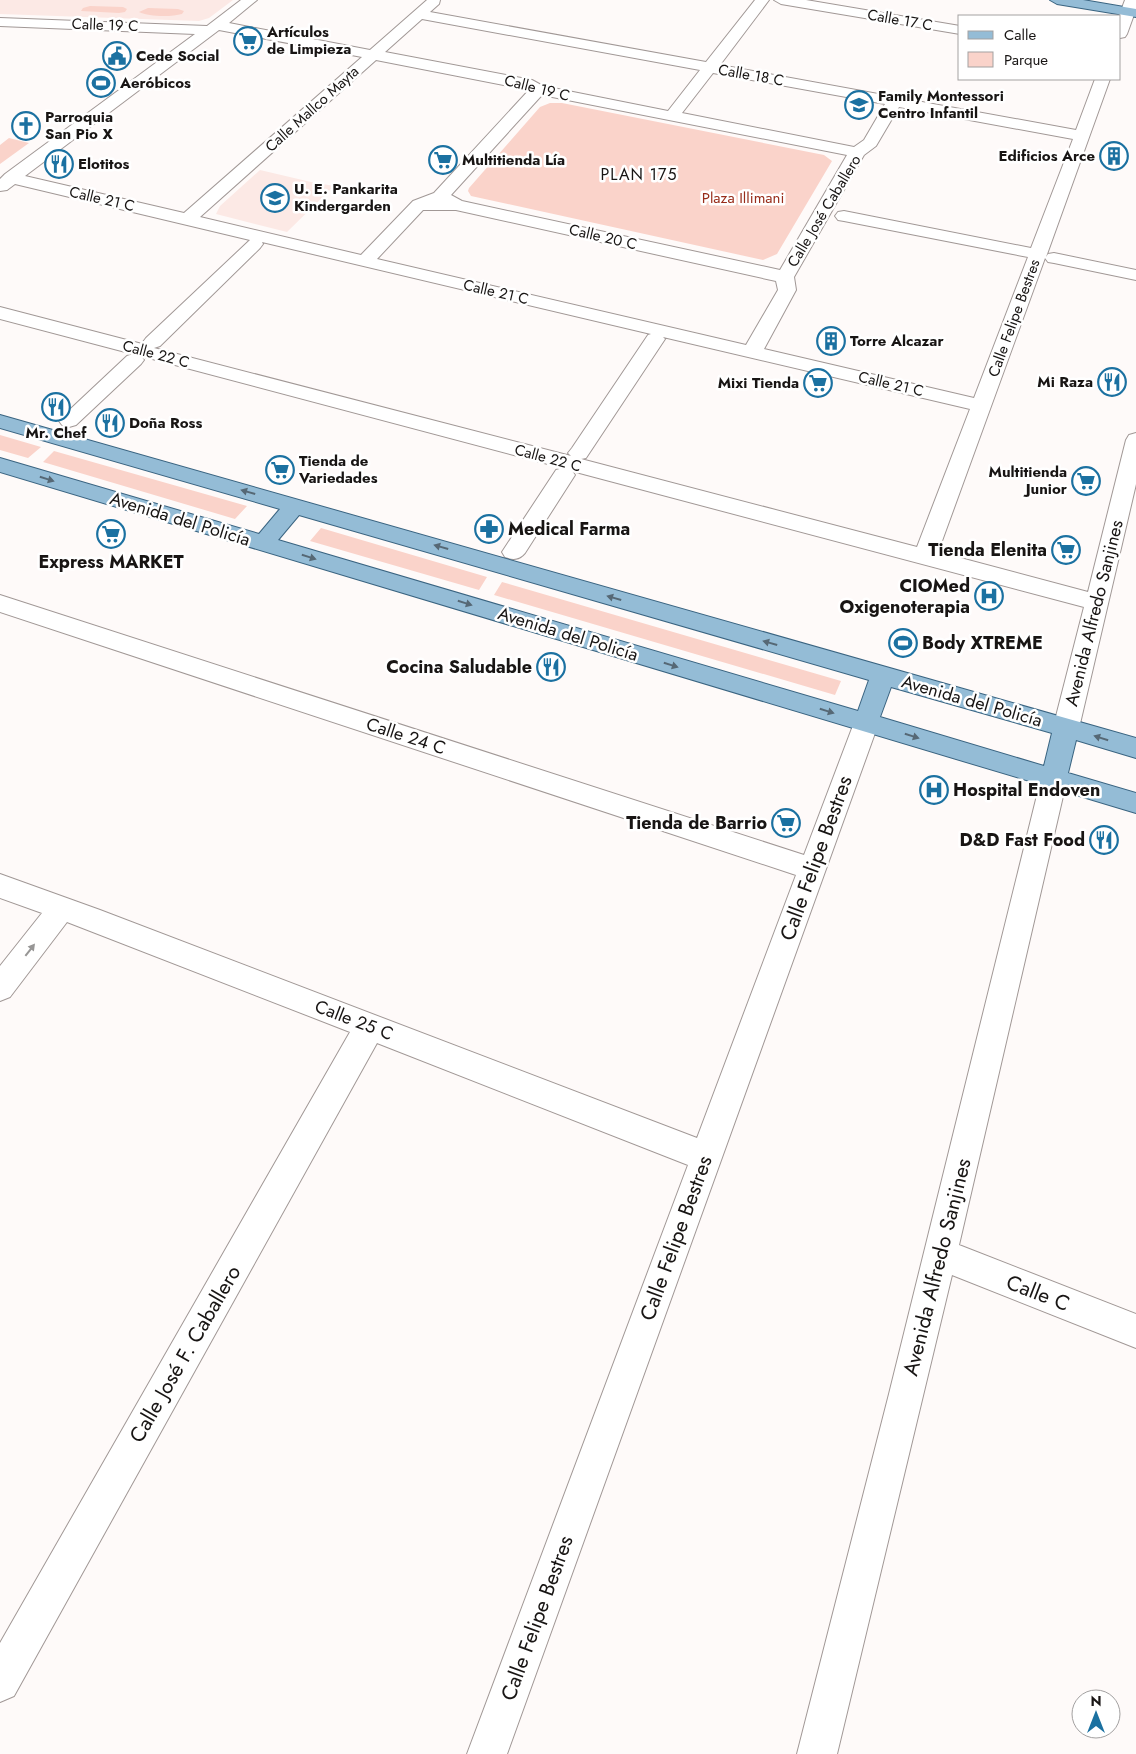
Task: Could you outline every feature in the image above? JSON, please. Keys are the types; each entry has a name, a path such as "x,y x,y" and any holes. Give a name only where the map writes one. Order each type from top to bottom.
{"main road":[{"path":"1057,0 1132,8"},
{"name":"Avenida del Policía","path":"0,421 1136,748"},
{"name":"Avenida del Policía","path":"0,465 1136,803"},
{"path":"262,544 295,505"},
{"path":"866,722 883,676"},
{"path":"1054,779 1066,728"}],"street":[{"path":"5,182 250,0"},
{"name":"Calle Mallco Mayta","path":"188,219 436,0"},
{"path":"672,116 762,0"},
{"name":"Calle 17 C","path":"781,0 958,30"},
{"path":"1121,32 1132,8"},
{"name":"Calle 18 C","path":"420,14 1082,136"},
{"name":"Calle 19 C","path":"0,22 214,27 532,85 538,90 857,152"},
{"name":"Calle Felipe Bestres","path":"925,558 1103,80"},
{"path":"448,200 538,90"},
{"name":"Calle José Caballero","path":"752,352 787,290 785,277 857,152 870,143 894,101"},
{"name":"Calle 21 C","path":"5,182 188,219 982,406"},
{"name":"Calle 20 C","path":"365,261 419,205 448,200 785,277"},
{"path":"844,216 1025,252"},
{"path":"153,342 254,244"},
{"path":"1054,258 1136,275"},
{"name":"Calle 22 C","path":"0,313 1096,602"},
{"path":"579,453 654,339"},
{"path":"69,421 134,360"},
{"name":"Avenida Alfredo Sanjines","path":"1066,728 1136,440"},
{"path":"512,552 518,548 564,475"},
{"name":"Calle 24 C","path":"0,603 812,869"},
{"name":"Calle Felipe Bestres","path":"487,1754 866,722"},
{"name":"Avenida Alfredo Sanjines","path":"817,1754 1054,779"},
{"name":"Calle 25 C","path":"4,894 62,909 706,1156"},
{"path":"0,988 62,909"},
{"name":"Calle José F. Caballero","path":"0,1682 370,1026"},
{"name":"Calle C","path":"940,1254 1136,1331"}],"shaded area":[{"path":"0,0 233,0 209,18 199,21 0,14"},
{"name":"U. E. Pankarita Kindergarden","path":"260,170 334,186 287,232 216,214 220,206"}],"green space":[{"path":"90,6 123,7 127,9 125,12 119,13 81,11 83,8"},
{"path":"148,8 184,11 182,14 167,16 154,16 139,12"},
{"name":"Plaza Illimani","path":"550,103 562,103 824,155 832,161 777,254 763,260 471,196 468,191 469,188 540,107"},
{"path":"9,138 29,143 0,164 0,145"},
{"path":"0,435 41,447 28,458 0,450"},
{"path":"54,451 247,506 235,519 43,462"},
{"path":"321,528 487,577 479,590 310,541"},
{"path":"502,582 841,681 835,695 494,595"}],"place":[{"name":"Artículos de Limpieza","path":"248,41"},
{"name":"Cede Social","path":"117,56"},
{"name":"Aeróbicos","path":"101,83"},
{"name":"Family Montessori Centro Infantil","path":"859,105"},
{"name":"Parroquia San Pio X","path":"26,126"},
{"name":"Edificios Arce","path":"1114,156"},
{"name":"Multitienda Lía","path":"443,160"},
{"name":"Elotitos","path":"59,164"},
{"name":"U. E. Pankarita Kindergarden","path":"275,198"},
{"name":"Torre Alcazar","path":"831,341"},
{"name":"Mi Raza","path":"1112,382"},
{"name":"Mixi Tienda","path":"818,383"},
{"name":"Mr. Chef","path":"56,407"},
{"name":"Doña Ross","path":"110,423"},
{"name":"Tienda de Variedades","path":"280,470"},
{"name":"Multitienda Junior","path":"1086,481"},
{"name":"Medical Farma","path":"489,529"},
{"name":"Express MARKET","path":"111,534"},
{"name":"Tienda Elenita","path":"1066,550"},
{"name":"CIOMed Oxigenoterapia","path":"989,596"},
{"name":"Body XTREME","path":"903,643"},
{"name":"Cocina Saludable","path":"551,667"},
{"name":"Hospital Endoven","path":"934,790"},
{"name":"Tienda de Barrio","path":"786,823"},
{"name":"D&D Fast Food","path":"1104,840"}],"district":[{"name":"PLAN 175","path":"639,174"}]}
